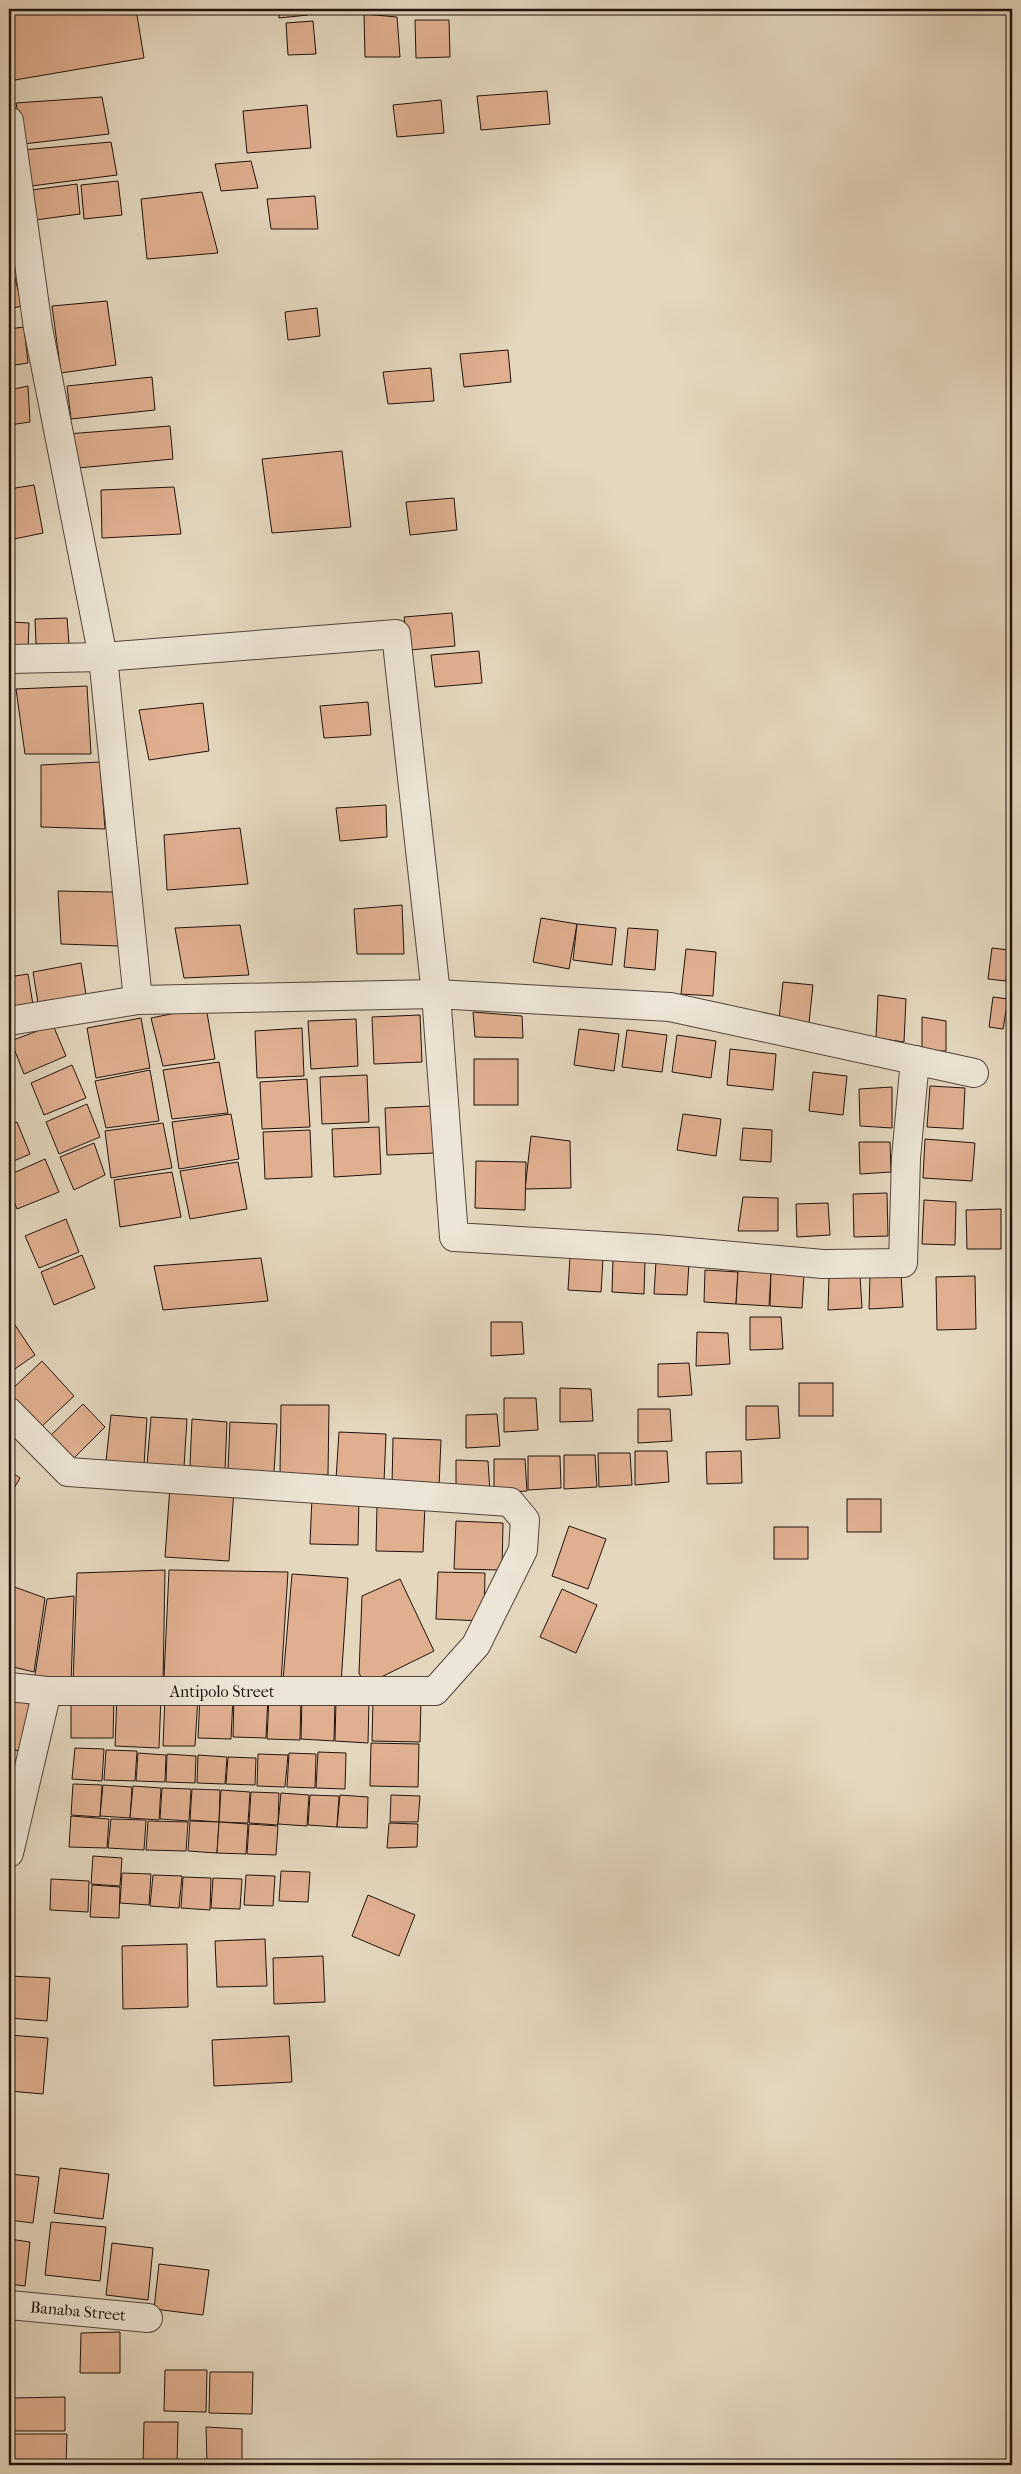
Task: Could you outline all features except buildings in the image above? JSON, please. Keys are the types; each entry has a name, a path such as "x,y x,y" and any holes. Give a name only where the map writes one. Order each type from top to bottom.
{"street":[{"path":"9,121 38,328 103,657 138,1000"},
{"path":"9,659 103,657 396,634 436,994 454,1237 656,1249 823,1264 903,1263 906,1158 915,1060"},
{"path":"9,1022 138,1000 436,994 670,1007 974,1073"},
{"name":"Antipolo Street","path":"9,1412 68,1472 510,1502 525,1520 523,1550 476,1645 435,1691 47,1691 9,1687"},
{"path":"9,1853 47,1691"},
{"name":"Banaba Street","path":"9,2305 148,2318"}]}
